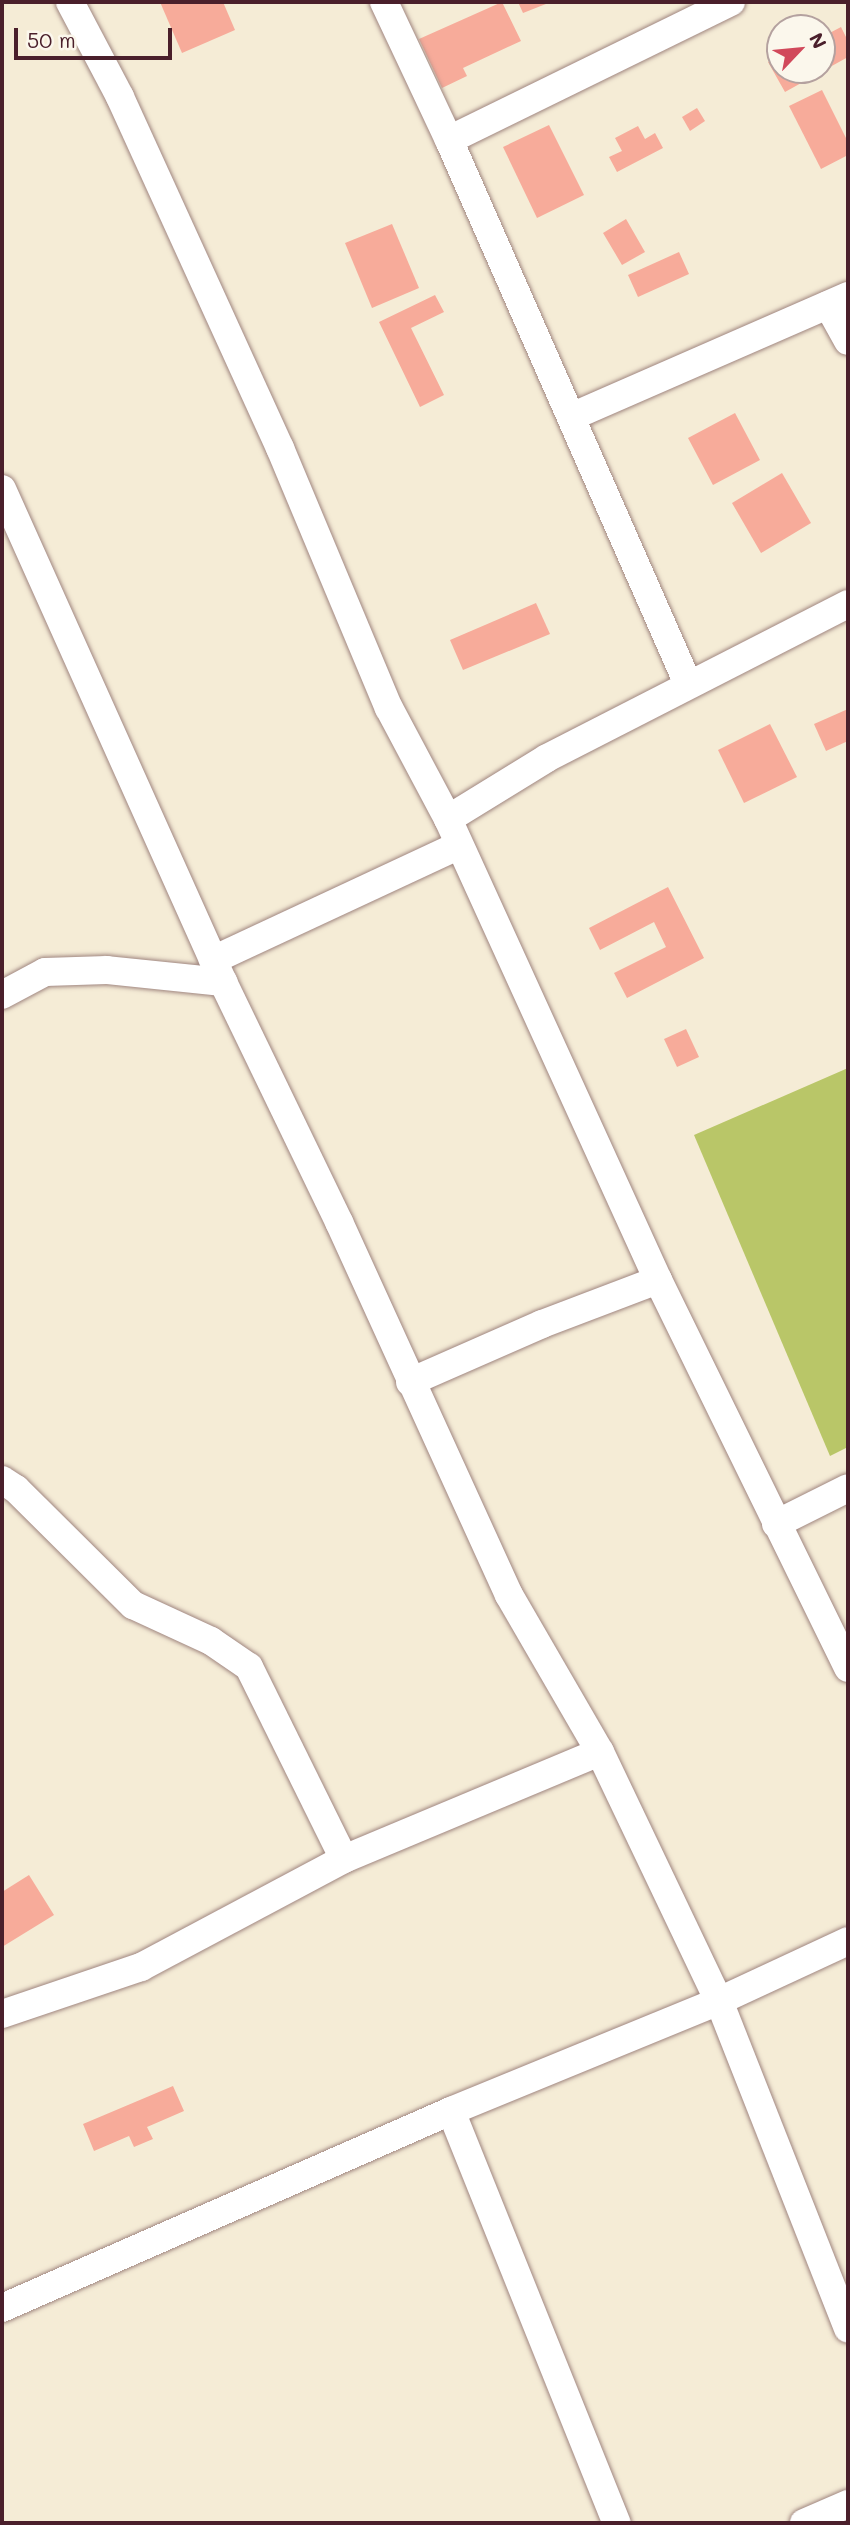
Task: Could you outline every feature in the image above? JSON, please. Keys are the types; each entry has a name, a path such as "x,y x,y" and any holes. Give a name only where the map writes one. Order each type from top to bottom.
{"street":[{"path":"70,2 120,97 280,449 389,708 449,819 458,846 658,1280 848,1668"},
{"path":"384,2 449,139 688,684"},
{"path":"449,139 731,2"},
{"path":"571,417 838,300 848,341"},
{"path":"2,489 218,971 339,1222 509,1594 600,1752 719,2001 848,2328"},
{"path":"449,819 547,758 848,604"},
{"path":"2,995 45,972 218,971 458,846"},
{"path":"410,1382 542,1324 658,1280"},
{"path":"2,1480 16,1489 134,1605 211,1641 249,1667 344,1859"},
{"path":"776,1524 848,1488"},
{"path":"2,2014 141,1967 344,1859 600,1752"},
{"path":"2,2308 451,2111 719,2001 848,1941"},
{"path":"451,2111 617,2523"},
{"path":"804,2523 848,2504"}],"green space":[{"path":"848,1068 848,1447 830,1456 694,1135"}],"building":[{"path":"160,2 223,2 235,30 182,53"},
{"path":"502,2 521,41 463,68 467,76 442,88 419,39"},
{"path":"518,2 551,2 523,13"},
{"path":"841,27 848,41 848,57 836,64 836,30"},
{"path":"780,84 799,84 785,92"},
{"path":"822,90 848,142 848,155 821,169 789,106"},
{"path":"697,108 705,121 690,131 682,117"},
{"path":"549,125 584,195 537,218 503,147"},
{"path":"638,126 645,139 655,133 663,148 617,172 609,157 622,151 615,138"},
{"path":"626,219 645,252 622,265 603,233"},
{"path":"392,224 419,288 372,308 345,243"},
{"path":"679,252 689,274 638,297 628,275"},
{"path":"435,295 444,312 411,328 444,395 420,407 379,322"},
{"path":"735,413 760,460 713,485 688,438"},
{"path":"782,473 811,523 761,553 732,503"},
{"path":"536,603 550,634 463,670 450,640"},
{"path":"848,709 848,741 826,751 814,724"},
{"path":"770,724 797,777 744,803 718,750"},
{"path":"668,887 704,958 627,998 614,973 666,947 654,922 600,950 589,928"},
{"path":"686,1029 699,1057 677,1067 664,1039"},
{"path":"29,1875 54,1915 2,1947 2,1892"},
{"path":"173,2086 184,2111 147,2127 153,2139 134,2147 129,2136 94,2151 83,2124"}]}
